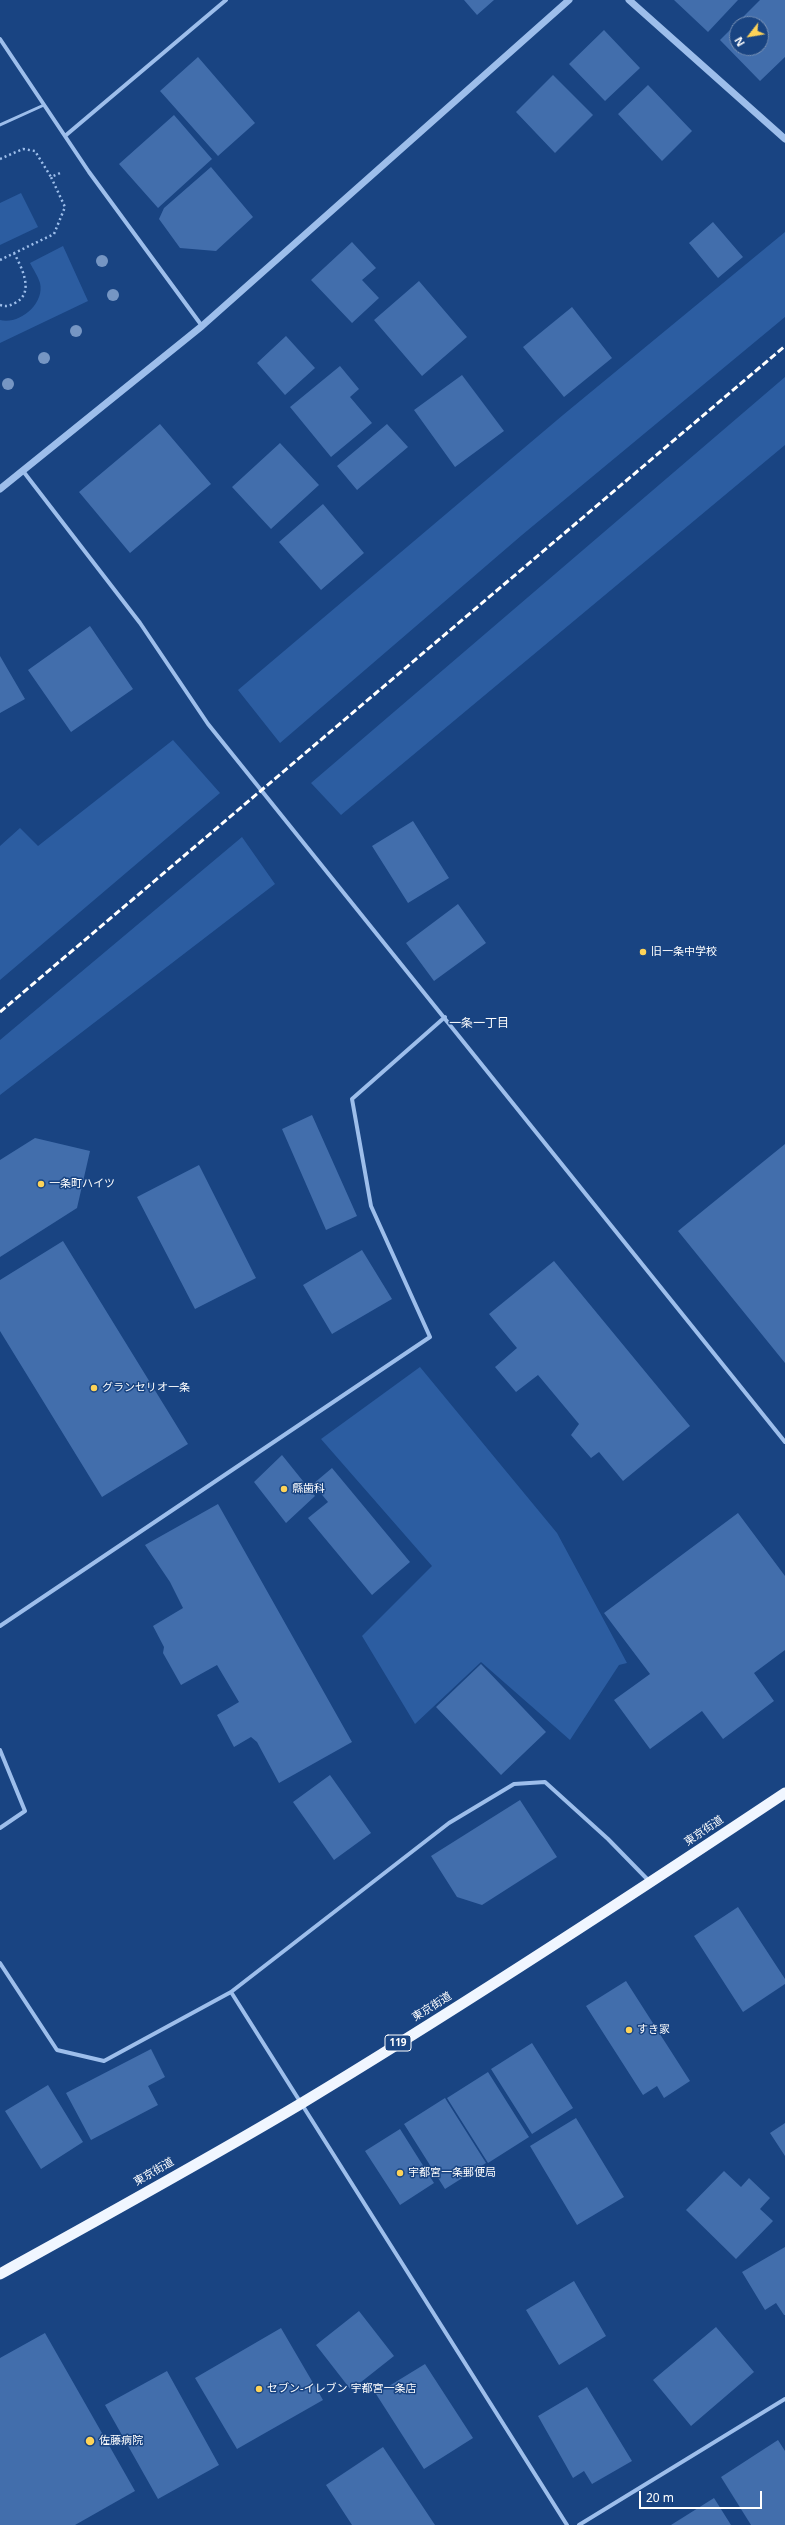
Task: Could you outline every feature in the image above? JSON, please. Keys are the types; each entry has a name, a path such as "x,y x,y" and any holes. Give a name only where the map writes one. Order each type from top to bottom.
{"highway":[{"name":"東京街道","path":"0,2274 301,2103 464,2002 651,1883 785,1792"}],"street":[{"path":"65,136 226,0"},
{"path":"0,489 202,326 569,0"},
{"path":"629,0 785,139"},
{"path":"0,38 65,136 202,326"},
{"path":"22,471 140,623 208,724 785,1442"},
{"path":"0,1626 430,1337 371,1206 352,1099 445,1017"},
{"path":"0,1750 25,1811 0,1828"},
{"path":"0,1963 57,2050 104,2061 231,1992 449,1823 514,1784 546,1782 608,1839 651,1883"},
{"path":"231,1992 567,2525"},
{"path":"579,2525 785,2399"}],"lane":[{"path":"0,125 44,105"}],"path":[{"path":"0,159 23,148 35,151 51,177 65,207 54,234 0,260"},
{"path":"51,177 59,172 63,178"},
{"path":"0,305 8,307 20,300 26,290 24,273 14,253"}],"shaded area":[{"path":"21,193 38,227 0,245 0,203"},
{"path":"785,232 785,317 522,535 280,743 238,690 563,415"},
{"path":"63,246 88,301 0,343 0,320 7,321 22,316 35,305 39,298 40,283 30,263"},
{"path":"785,377 785,445 341,815 311,783"},
{"path":"173,740 220,793 0,980 0,846 20,828 38,846"},
{"path":"242,837 275,884 0,1095 0,1040"},
{"path":"420,1367 557,1533 627,1663 619,1665 570,1740 481,1662 415,1724 362,1636 432,1566 321,1439"}],"building":[{"path":"464,0 494,0 477,15"},
{"path":"674,0 738,0 708,32"},
{"path":"760,0 785,0 785,57 760,81 736,56 769,56 769,16 744,16"},
{"path":"604,30 640,68 605,101 569,64"},
{"path":"729,31 729,49 720,40"},
{"path":"198,57 255,123 218,156 160,91"},
{"path":"553,75 593,115 555,153 516,112"},
{"path":"648,85 692,131 662,161 618,114"},
{"path":"174,115 212,159 158,208 119,164"},
{"path":"211,167 253,217 216,251 180,248 159,219 164,208"},
{"path":"713,222 743,257 718,278 689,243"},
{"path":"352,242 376,268 362,280 379,298 352,323 311,280"},
{"path":"419,281 467,337 422,376 374,320"},
{"path":"572,307 612,358 564,397 523,347"},
{"path":"286,336 315,368 285,395 257,363"},
{"path":"340,366 359,389 350,397 372,423 331,457 290,407"},
{"path":"462,375 504,431 455,467 414,410"},
{"path":"160,424 211,484 130,553 79,492"},
{"path":"387,424 408,447 357,490 337,466"},
{"path":"280,443 319,485 271,529 232,487"},
{"path":"323,504 364,553 321,590 279,542"},
{"path":"90,626 133,689 71,732 28,670"},
{"path":"0,656 25,699 0,713"},
{"path":"413,821 449,878 408,903 372,846"},
{"path":"458,904 486,943 434,981 406,943"},
{"path":"312,1115 357,1216 326,1230 282,1129"},
{"name":"一条町ハイツ","path":"35,1138 90,1151 77,1208 0,1257 0,1160"},
{"path":"785,1144 785,1363 678,1231"},
{"path":"199,1165 256,1278 195,1309 137,1197"},
{"name":"グランセリオ一条","path":"63,1241 188,1444 102,1497 0,1331 0,1280"},
{"path":"362,1250 392,1299 332,1334 303,1285"},
{"path":"554,1261 690,1426 623,1481 599,1452 591,1458 571,1435 579,1424 538,1375 516,1392 495,1367 517,1348 489,1314"},
{"name":"縣歯科","path":"282,1455 315,1496 286,1523 254,1482"},
{"path":"332,1468 410,1562 372,1595 308,1518 328,1502 313,1484"},
{"path":"218,1504 352,1742 279,1783 257,1742 251,1737 234,1747 217,1715 239,1702 217,1665 181,1685 163,1653 164,1647 153,1626 183,1608 170,1582 145,1545"},
{"path":"738,1513 785,1576 785,1650 754,1673 774,1701 723,1739 702,1711 650,1749 614,1700 650,1674 604,1613"},
{"path":"481,1664 546,1732 501,1775 436,1707"},
{"path":"330,1775 371,1833 334,1860 293,1802"},
{"path":"520,1800 557,1857 482,1905 457,1897 431,1856"},
{"path":"738,1907 785,1979 785,1984 743,2012 694,1936"},
{"name":"すき家","path":"626,1981 690,2081 664,2098 657,2086 643,2095 586,2006"},
{"path":"532,2043 573,2108 532,2134 491,2069"},
{"path":"151,2049 165,2077 148,2086 158,2105 91,2140 66,2093"},
{"path":"488,2072 529,2137 488,2163 447,2098"},
{"path":"48,2085 83,2142 41,2169 5,2111"},
{"path":"445,2098 486,2163 445,2189 404,2124"},
{"path":"576,2118 624,2197 577,2225 530,2146"},
{"path":"785,2123 785,2156 770,2133"},
{"path":"400,2129 434,2183 400,2205 365,2151"},
{"path":"724,2171 741,2187 749,2178 770,2198 760,2209 773,2221 736,2259 686,2210"},
{"path":"785,2247 784,2315 776,2303 765,2310 742,2272"},
{"path":"574,2281 606,2336 559,2365 526,2310"},
{"path":"359,2311 394,2356 351,2390 316,2345"},
{"path":"716,2327 754,2372 691,2426 653,2380"},
{"name":"セブン-イレブン 宇都宮一条店","path":"281,2328 323,2400 237,2449 195,2378"},
{"name":"佐藤病院","path":"45,2333 135,2491 75,2525 0,2525 0,2358"},
{"path":"425,2364 473,2438 424,2469 376,2394"},
{"path":"167,2371 219,2465 158,2499 105,2405"},
{"path":"587,2387 632,2461 592,2484 584,2471 573,2478 538,2416"},
{"path":"778,2440 785,2451 785,2525 751,2525 721,2477"},
{"path":"383,2447 435,2525 352,2525 326,2485"},
{"path":"714,2498 731,2525 671,2525"}],"railway":[{"path":"0,1012 785,346"}],"place":[{"name":"旧一条中学校","path":"643,952"},
{"name":"一条町ハイツ","path":"41,1184"},
{"name":"グランセリオ一条","path":"94,1388"},
{"name":"縣歯科","path":"284,1489"},
{"name":"すき家","path":"629,2030"},
{"name":"宇都宮一条郵便局","path":"400,2173"},
{"name":"セブン-イレブン 宇都宮一条店","path":"259,2389"},
{"name":"佐藤病院","path":"90,2441"}],"district":[{"name":"一条一丁目","path":"479,1024"}]}
